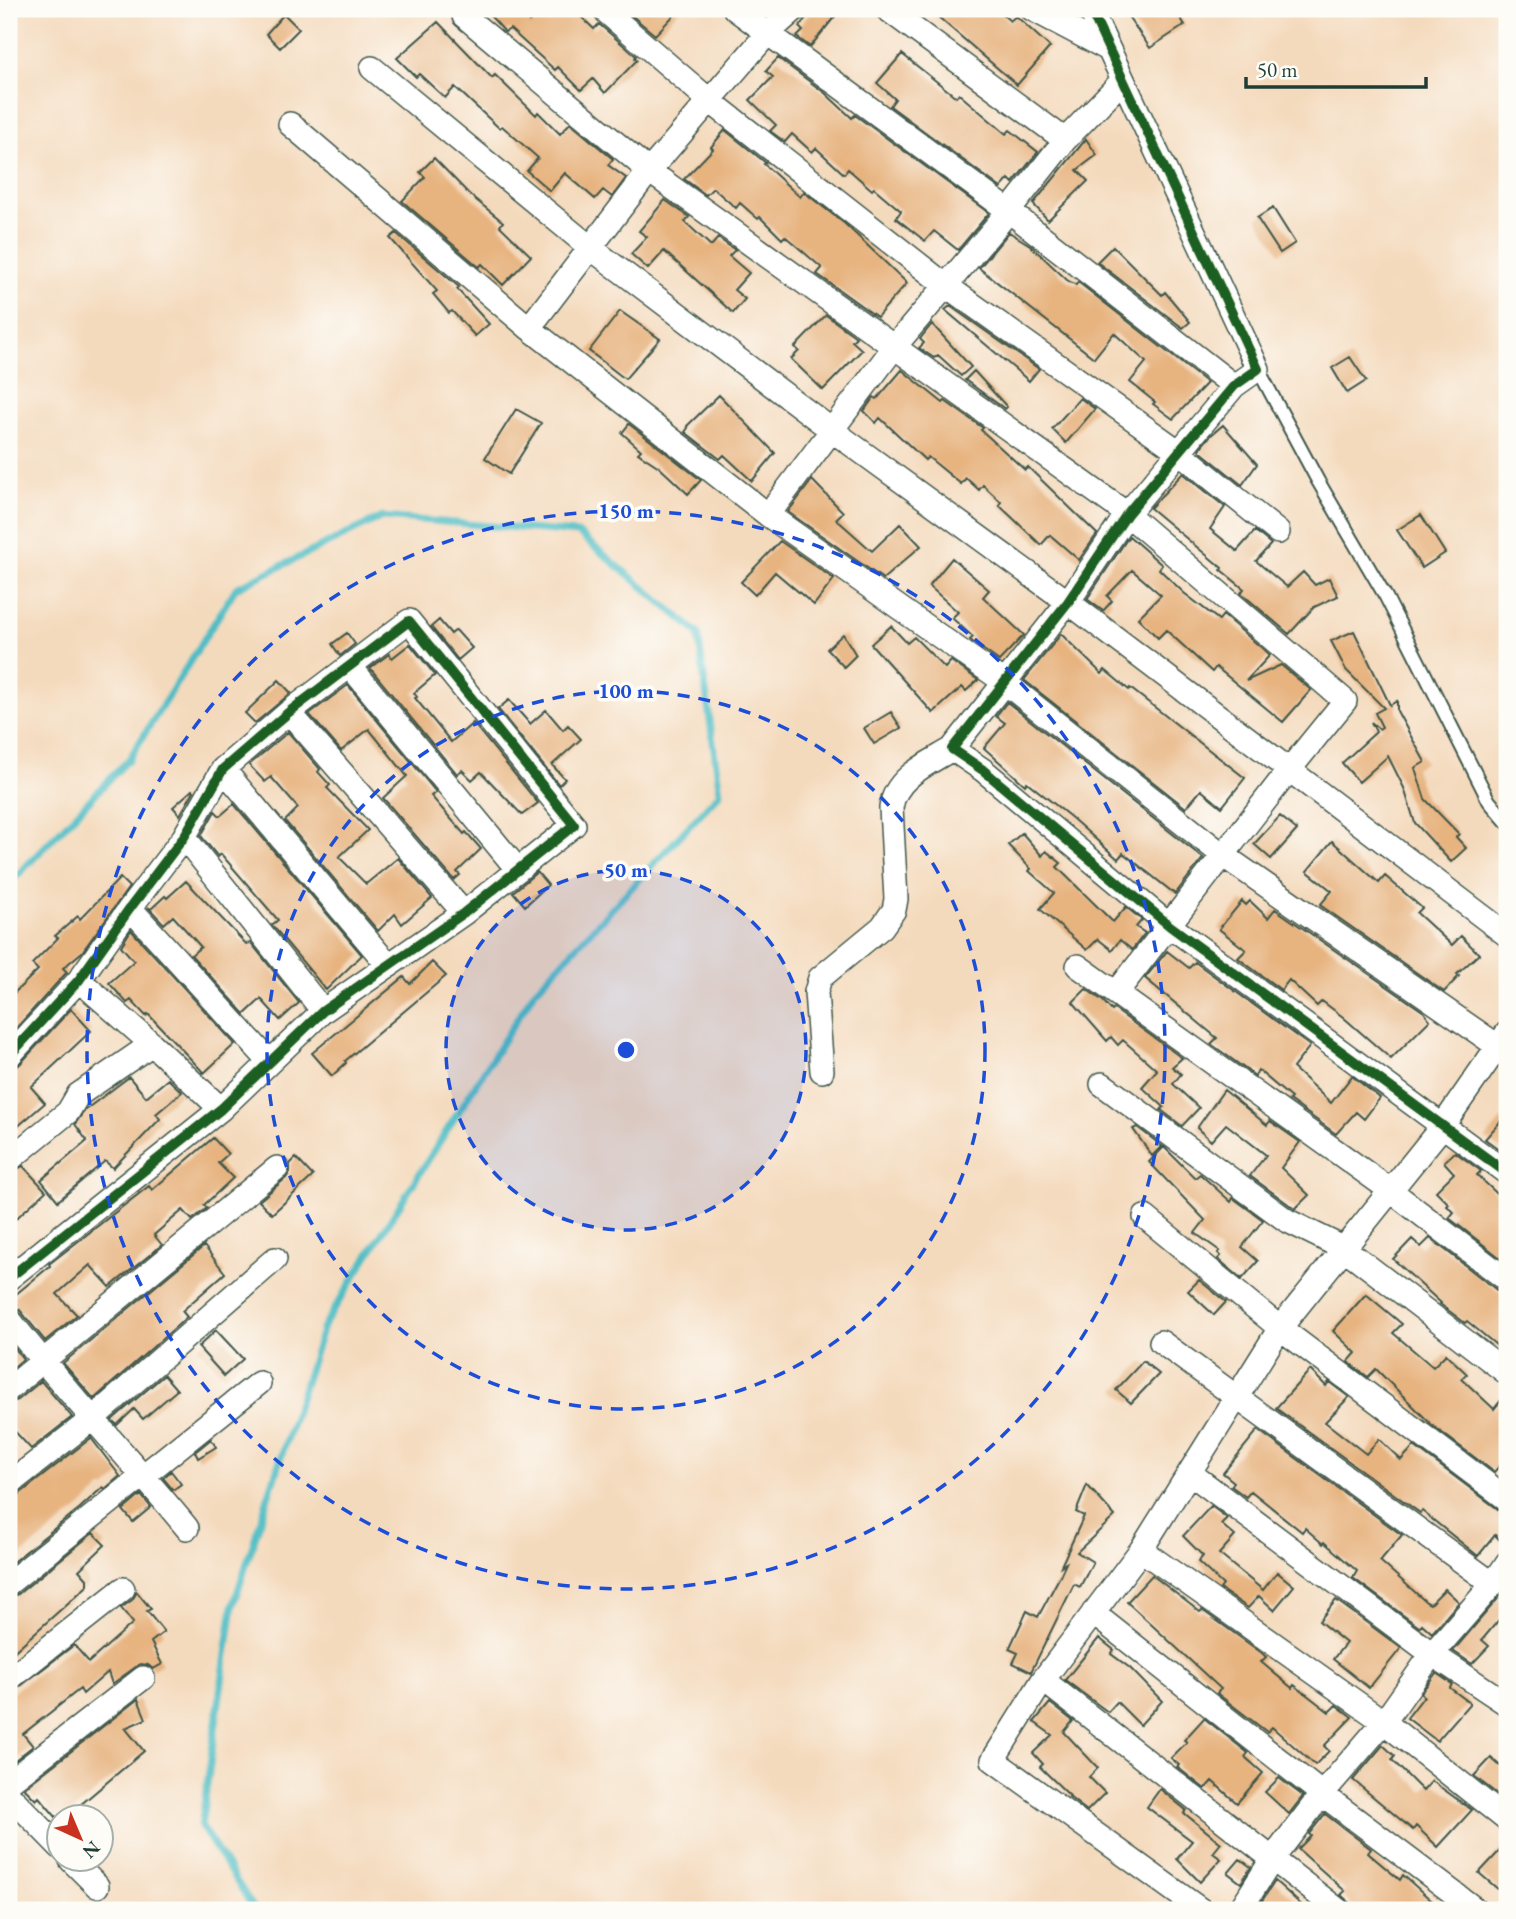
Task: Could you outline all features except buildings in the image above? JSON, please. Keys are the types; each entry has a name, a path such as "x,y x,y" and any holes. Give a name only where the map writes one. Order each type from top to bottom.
{"street":[{"path":"603,9 710,101 945,285 1178,450 1278,533"},
{"path":"735,9 1009,211 1234,386"},
{"path":"529,328 649,171 767,34 794,9"},
{"path":"887,9 1065,140"},
{"path":"1032,9 1108,49"},
{"path":"822,1071 816,992 820,978 883,927 894,910 896,899 891,808 897,787 952,749 1068,602 1127,514 1178,450 1234,386 1258,369 1090,9"},
{"path":"464,16 649,171 1127,514 1345,701 1117,992"},
{"path":"372,68 592,249 833,431 1068,602 1507,935"},
{"path":"768,515 895,346 1065,140 1122,81"},
{"path":"290,124 529,328 768,515 1003,681 1224,856 1503,1040 1444,1124 1280,1328 1141,1550 1044,1680 993,1760 1201,1910"},
{"path":"9,1056 79,980 184,837 223,769 289,712 409,621 573,825 464,913 323,1011 221,1110 9,1278"},
{"path":"350,666 518,870"},
{"path":"289,712 464,913"},
{"path":"952,749 983,770 1170,926 1444,1124 1507,1173"},
{"path":"223,769 389,966"},
{"path":"184,837 323,1011"},
{"path":"130,908 269,1061"},
{"path":"1078,966 1391,1190 1507,1280"},
{"path":"79,980 221,1110"},
{"path":"9,1160 68,1112 78,1095 152,1044"},
{"path":"1102,1084 1286,1220 1345,1249 1507,1373"},
{"path":"9,1389 277,1168"},
{"path":"1145,1217 1280,1328 1507,1499"},
{"path":"9,1484 92,1419 275,1259"},
{"path":"9,1319 42,1362 144,1475 187,1528"},
{"path":"1161,1342 1493,1584"},
{"path":"9,1583 259,1383"},
{"path":"1190,1473 1432,1654 1507,1704"},
{"path":"1141,1550 1384,1722 1507,1820"},
{"path":"1240,1910 1273,1858 1322,1794 1384,1722 1432,1654 1493,1584 1507,1563"},
{"path":"9,1679 123,1589"},
{"path":"1093,1613 1322,1794 1476,1910"},
{"path":"9,1782 143,1678"},
{"path":"1044,1680 1338,1910"},
{"path":"9,1795 46,1833"},
{"path":"85,1874 97,1886"}],"lane":[{"path":"1258,369 1318,481 1386,597 1489,801 1507,822"}],"waterway":[{"path":"9,884 129,759 236,588 382,517 578,533 698,633 720,793 534,992 323,1327 233,1606 201,1826 255,1910"},
{"path":"819,1910 824,1904 844,1910"}],"cycle path":[{"path":"1090,9 1258,369 1234,386 1127,514 1068,602 952,749 983,770 1170,926 1507,1173"},
{"path":"9,1056 79,980 184,837 223,769 289,712 409,621 574,825 464,913 323,1011 221,1109 9,1278"}]}
